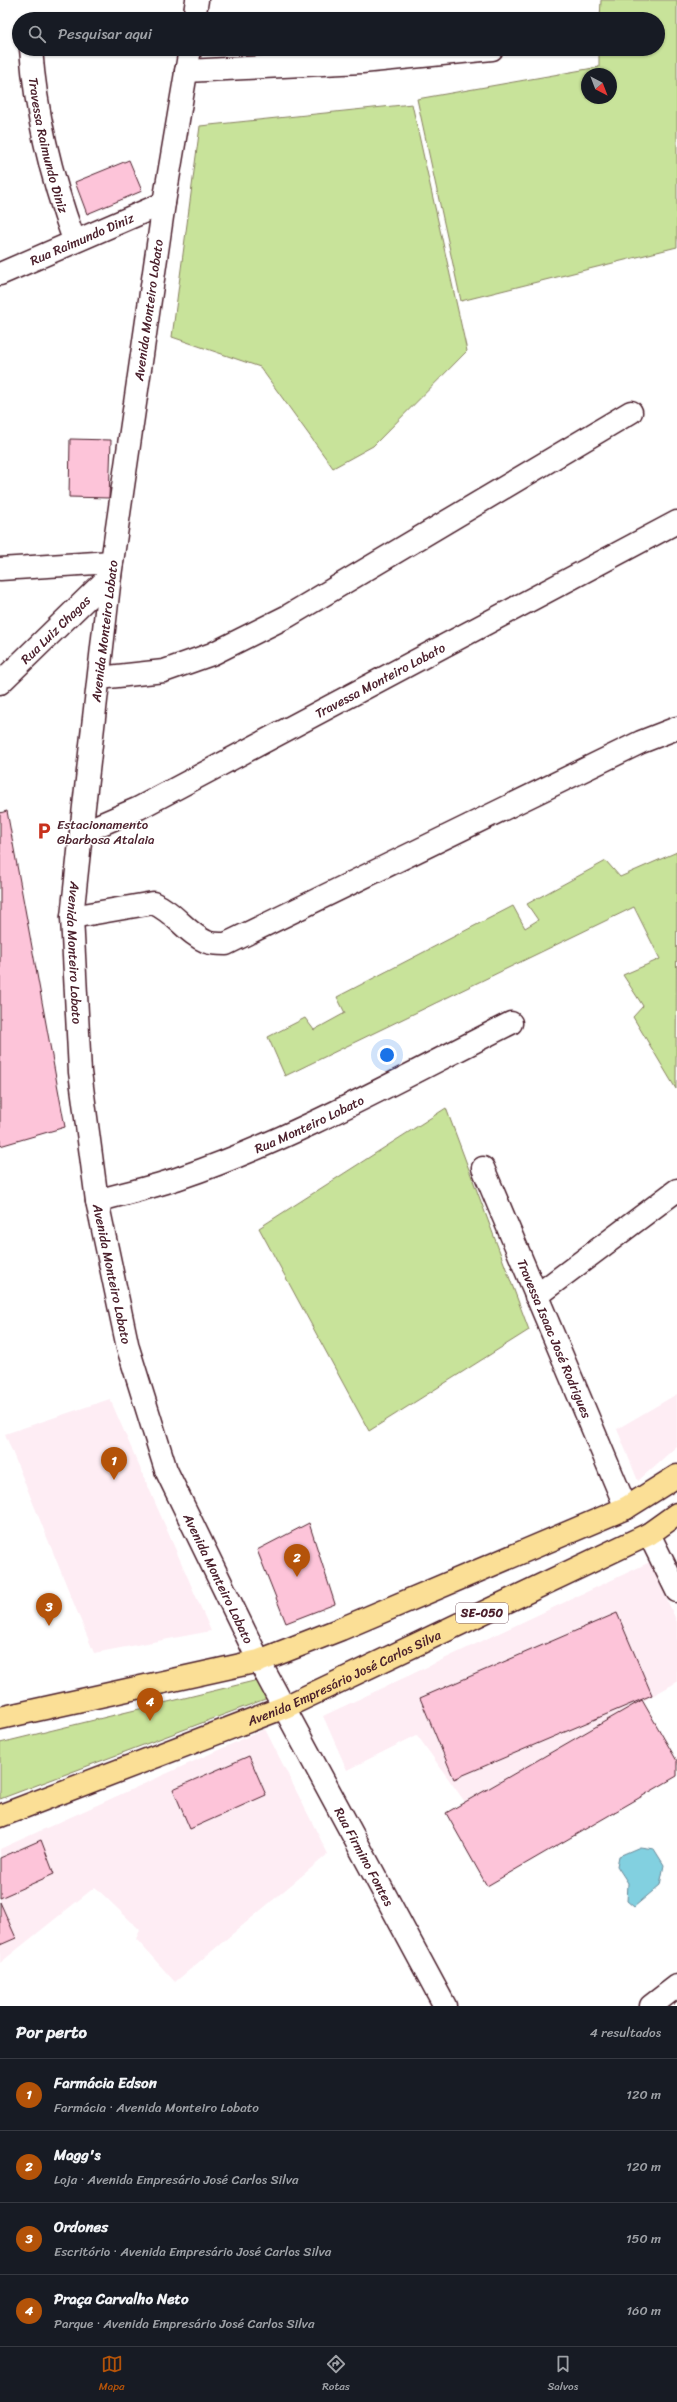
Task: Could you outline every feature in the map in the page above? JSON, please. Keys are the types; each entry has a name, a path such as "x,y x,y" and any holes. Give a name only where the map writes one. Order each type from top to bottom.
{"main road":[{"path":"0,1718 259,1660 341,1629 626,1508 677,1476"},
{"name":"Avenida Empresário José Carlos Silva","path":"0,1816 285,1707 649,1534 677,1514"}],"street":[{"path":"195,12 197,0"},
{"name":"Travessa Raimundo Diniz","path":"32,56 34,90 43,140 57,194 74,240"},
{"name":"Avenida Monteiro Lobato","path":"189,56 164,203 111,569 72,917 80,1072 97,1201 128,1348 166,1470 259,1660 285,1707"},
{"path":"186,71 362,62 422,56"},
{"name":"Rua Raimundo Diniz","path":"0,274 74,240 164,203"},
{"path":"99,678 164,671 212,654 282,619 630,412"},
{"name":"Travessa Monteiro Lobato","path":"81,834 139,808 677,522"},
{"path":"0,569 111,569"},
{"name":"Rua Luiz Chagas","path":"0,683 111,569"},
{"path":"72,917 153,903 163,907 180,920 196,936 208,943 226,944 641,742 677,728"},
{"name":"Rua Monteiro Lobato","path":"97,1201 182,1178 262,1145 377,1091 511,1023"},
{"name":"Travessa Isaac José Rodrigues","path":"483,1168 626,1508"},
{"path":"536,1296 677,1190"},
{"path":"649,1534 677,1591"},
{"name":"Rua Firmino Fontes","path":"285,1707 445,2006"},
{"path":"651,2006 677,1986"}],"shaded area":[{"path":"677,1394 677,1446 638,1481 617,1429"},
{"path":"110,1399 211,1631 94,1653 5,1434"},
{"path":"650,1562 677,1622 677,1682 465,1802 417,1735 347,1770 323,1716"},
{"path":"265,1729 328,1854 175,1982 136,1939 140,1930 95,1887 0,1963 0,1849"}],"green space":[{"path":"601,0 677,0 677,247 461,301 417,99 581,70 581,104 617,104 617,68 593,68 599,67 599,56 665,56 665,12 600,12"},
{"path":"412,104 467,351 373,446 333,468 260,367 172,337 200,126"},
{"path":"677,852 676,1089 633,1017 643,1006 623,975 660,959 634,907 285,1076 268,1037 305,1018 314,1030 345,1013 337,997 513,906 525,928 538,920 527,904 606,861 620,877"},
{"path":"446,1108 529,1330 369,1431 259,1228"},
{"path":"258,1680 268,1698 0,1799 0,1743"}],"water":[{"path":"640,1847 654,1849 664,1865 660,1885 634,1907 627,1901 628,1883 617,1866 619,1856"}],"building":[{"path":"129,160 142,191 87,214 75,182"},
{"path":"70,439 111,440 109,498 69,497"},
{"path":"7,811 65,1127 0,1146 0,813"},
{"path":"309,1523 335,1604 286,1623 257,1550"},
{"path":"617,1613 652,1695 454,1779 420,1698"},
{"path":"642,1700 677,1761 677,1776 487,1886 446,1813"},
{"path":"249,1756 266,1795 190,1829 173,1789"},
{"path":"41,1840 54,1874 0,1898 0,1858"},
{"path":"0,1902 16,1938 0,1945"}],"place":[{"name":"Estacionamento Gbarbosa Atalaia","path":"44,831"},
{"name":"Farmácia Edson","path":"114,1480"},
{"name":"Magg's","path":"297,1577"},
{"name":"Ordones","path":"49,1626"},
{"name":"Praça Carvalho Neto","path":"150,1721"}]}
